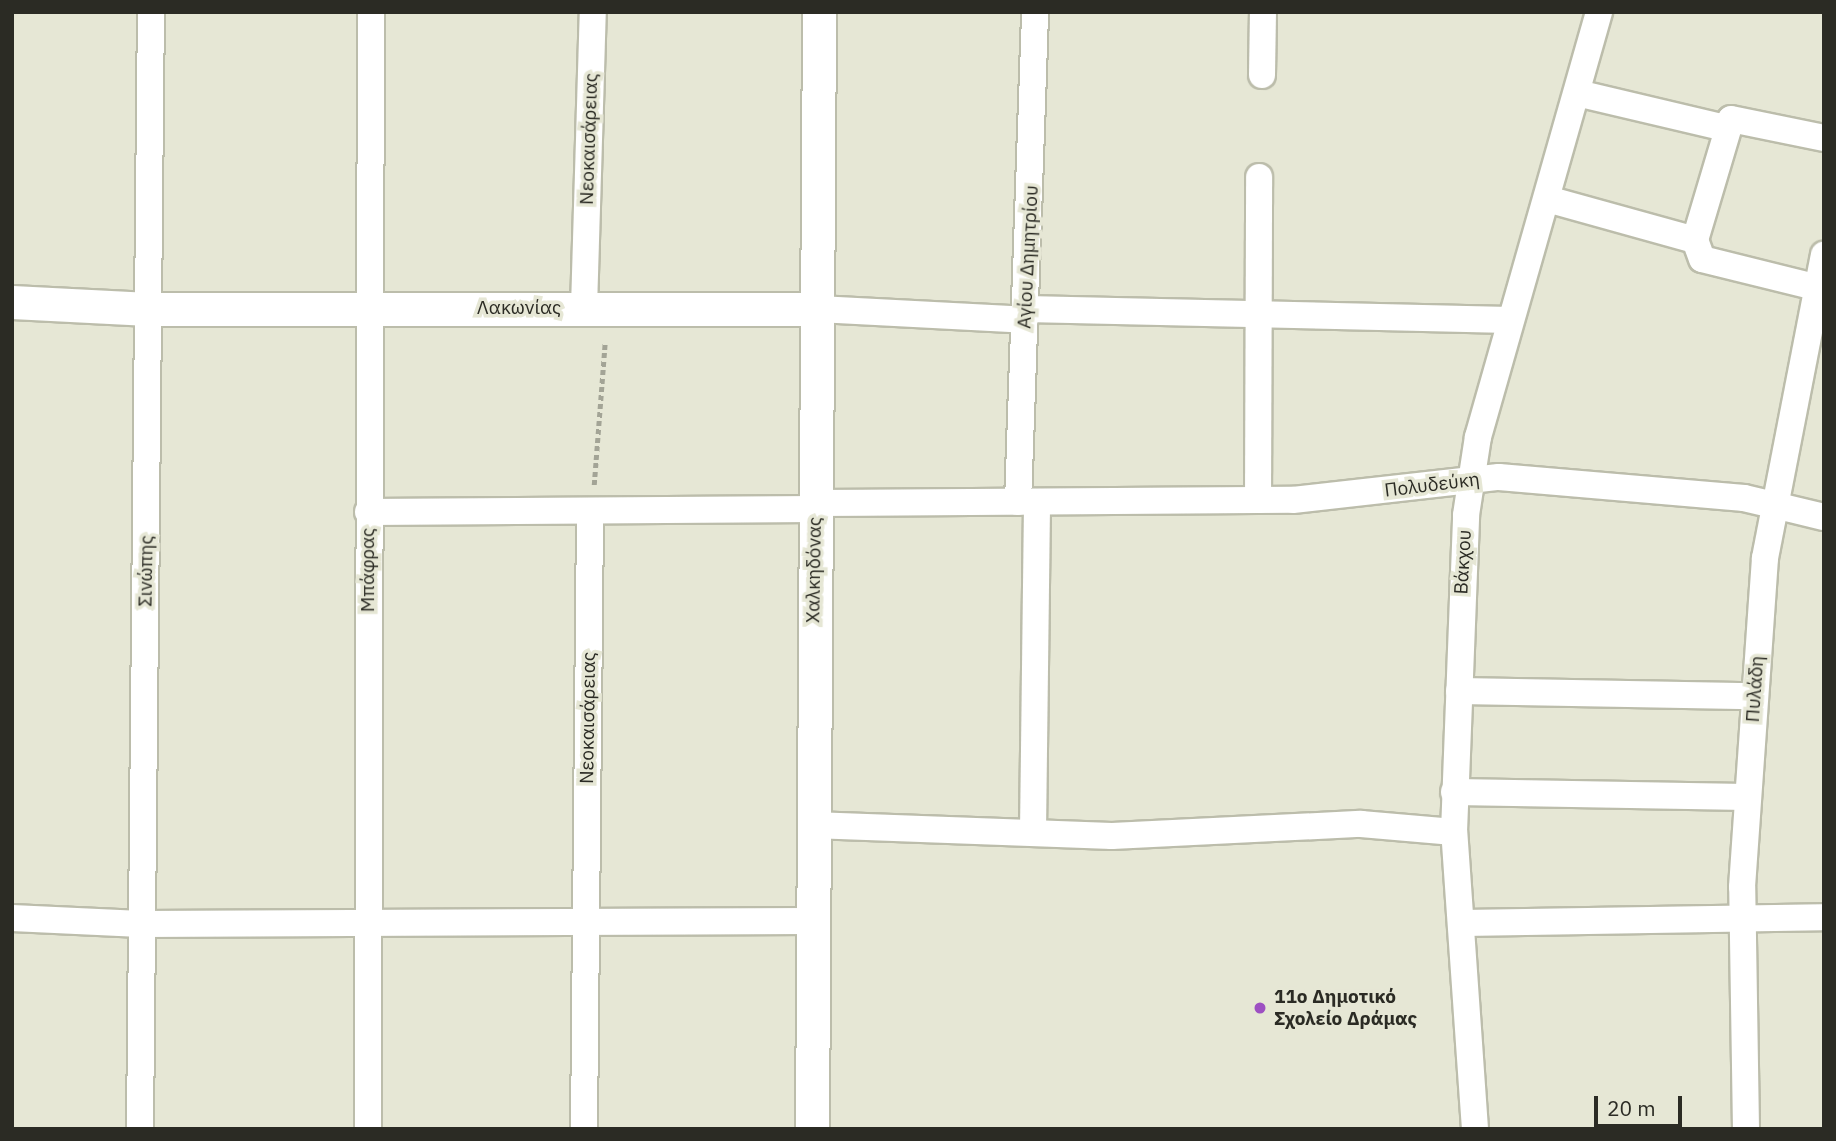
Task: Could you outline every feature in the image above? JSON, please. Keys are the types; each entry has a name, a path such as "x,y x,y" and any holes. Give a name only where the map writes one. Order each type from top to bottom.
{"street":[{"name":"Σινώπης","path":"140,1129 151,12"},
{"name":"Μπάφρας","path":"368,1129 371,12"},
{"name":"Νεοκαισάρειας","path":"593,12 595,308"},
{"name":"Χαλκηδόνας","path":"812,1129 810,921 819,12"},
{"name":"Αγίου Δημητρίου","path":"1033,832 1026,314 1035,12"},
{"path":"1262,75 1263,12"},
{"name":"Βάκχου","path":"1475,1129 1454,832 1471,479 1510,320 1599,12"},
{"path":"1577,93 1725,128"},
{"path":"1815,286 1702,259 1695,240 1725,128 1740,117 1824,138"},
{"path":"1258,500 1259,177"},
{"path":"1547,199 1695,240"},
{"name":"Πυλάδη","path":"1745,1129 1742,915 1755,696 1774,505 1815,286 1824,255"},
{"name":"Λακωνίας","path":"12,302 149,309 818,309 1510,320"},
{"name":"Πολυδεύκη","path":"368,512 590,512 1326,498 1471,479 1744,498 1824,517"},
{"name":"Νεοκαισάρειας","path":"584,1129 590,512"},
{"path":"1459,691 1755,696"},
{"path":"1454,792 1748,797"},
{"path":"812,825 1112,836 1360,824 1454,832"},
{"path":"1461,923 1742,915 1824,917"},
{"path":"12,918 141,924 368,925 810,921"}],"path":[{"path":"590,512 602,422 595,308"}],"place":[{"name":"11ο Δημοτικό Σχολείο Δράμας","path":"1260,1008"}]}
